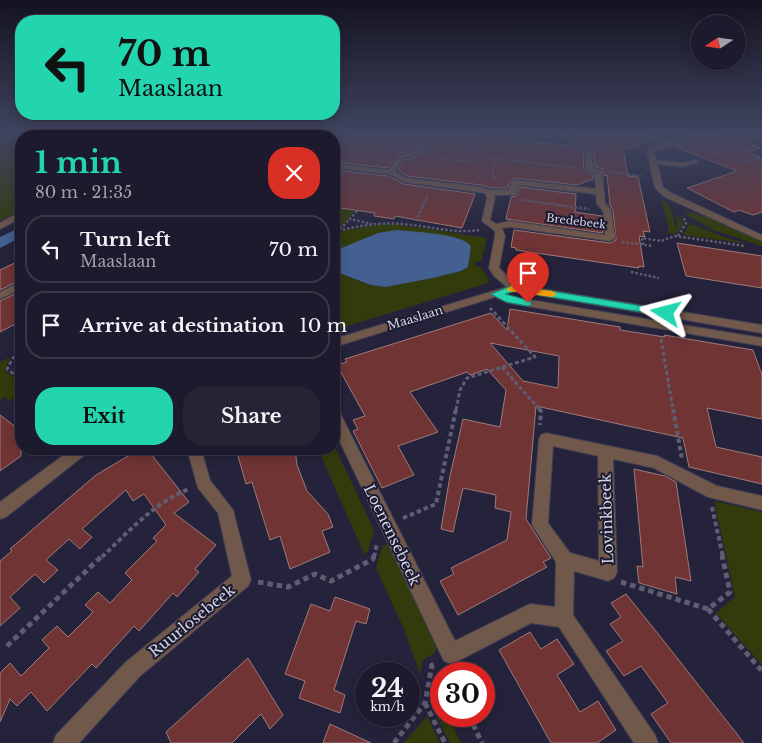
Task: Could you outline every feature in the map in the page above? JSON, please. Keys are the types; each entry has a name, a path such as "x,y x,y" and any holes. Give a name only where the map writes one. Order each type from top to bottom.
{"street":[{"path":"369,170 391,172 404,180 481,189 489,192 512,194 515,182 600,192"},
{"name":"Bredebeek","path":"494,227 510,224 610,238 607,210 601,204 594,170"},
{"path":"654,170 659,188 668,195 762,238"},
{"path":"489,192 491,198 486,221 499,230 500,236 494,268 514,288"},
{"path":"0,226 15,219"},
{"path":"0,296 15,288"},
{"name":"Maaslaan","path":"340,341 514,288 762,329"},
{"path":"496,294 509,300 762,342"},
{"name":"Loenensebeek","path":"340,427 451,654"},
{"path":"647,743 564,618 565,560 540,525 546,439 657,462 714,492 762,503"},
{"name":"Lovinkbeek","path":"565,560 608,572 605,451"},
{"path":"0,512 74,455"},
{"name":"Ruurlosebeek","path":"64,743 134,669 242,580 225,510 203,483 196,455"},
{"path":"451,654 530,613 564,618"}],"path":[{"path":"489,192 490,184 498,179 492,176 493,170"},
{"path":"594,170 656,177"},
{"path":"416,221 431,190"},
{"path":"512,194 509,198 607,210"},
{"path":"570,206 571,202"},
{"path":"340,228 357,211"},
{"path":"350,220 468,232 494,227"},
{"path":"340,231 375,224"},
{"path":"643,245 642,238 661,241 675,236 754,247"},
{"path":"610,238 653,246"},
{"path":"631,272 659,278"},
{"path":"242,580 288,587 315,574 330,581 373,559 381,532 388,525 436,504 460,390 466,378 535,357 480,298"},
{"path":"658,325 686,477"},
{"path":"15,357 7,370 15,375"},
{"path":"502,367 541,410 540,430 546,439"},
{"path":"7,646 143,518 181,492 203,483"},
{"path":"708,609 730,592 709,489"},
{"path":"608,572 623,584 708,609 762,671"},
{"path":"394,743 425,703 432,665 451,654"},
{"path":"425,703 445,743"},
{"path":"474,727 482,743"}],"green space":[{"path":"0,170 15,170 15,214 0,221"},
{"path":"661,198 670,207 676,227 678,227 676,216 682,219 683,225 676,234 667,233 669,229"},
{"path":"359,204 340,227 340,209"},
{"path":"692,212 701,216 704,215 762,242 762,246 713,230 685,214"},
{"path":"395,224 487,238 481,262 476,261 475,266 480,267 489,279 488,283 340,328 340,273 371,285 385,287 433,278 462,271 468,267 471,247 458,238 397,230 378,233 340,249 340,232 374,225"},
{"path":"692,224 727,238 749,244 683,235 689,225"},
{"path":"11,357 4,370 15,378 15,397 9,401 5,397 0,400 0,362"},
{"path":"321,455 339,455 374,530 368,552 364,554"},
{"path":"714,501 762,512 762,665 716,613 735,597"},
{"path":"389,543 438,643 435,653 423,660 420,674 420,662 416,662 404,629 376,568 382,546"},
{"path":"427,716 430,727 432,727 440,743 404,743 418,727 420,727"},
{"path":"442,727 453,727 461,743 450,743"}],"water":[{"path":"15,230 15,240 0,248 0,237"},
{"path":"397,230 449,236 467,242 471,247 468,267 461,271 433,278 385,287 371,285 340,273 340,249 378,233"}],"building":[{"path":"398,170 584,170 592,174 593,179 577,185 515,178 509,182 508,188 491,188 481,185 407,176"},
{"path":"603,170 627,170 628,176 638,177 650,232 643,231 645,237 639,236 644,267 638,266 639,268 516,250 516,248 511,247 514,230 610,243 616,240 607,175 604,176"},
{"path":"734,170 762,170 762,212 753,215 739,210 734,212 687,188 737,171"},
{"path":"340,171 388,176 404,184 475,194 462,228 395,216 394,219 374,216 375,213 340,208"},
{"path":"519,187 576,194 575,212 602,216 603,233 506,219 511,197 516,196"},
{"path":"677,243 762,256 762,288 686,276"},
{"path":"15,263 15,283 0,290 0,270"},
{"path":"15,294 15,324 0,332 0,301"},
{"path":"510,309 620,327 620,330 665,337 664,335 753,350 762,375 762,419 707,408 716,447 762,457 762,484 689,467 683,438 536,406 526,519 551,558 543,562 547,567 458,615 440,581 454,574 451,568 507,540 511,512 495,508 496,495 463,488 453,532 441,529 450,476 463,419 500,427 506,390 487,369 470,375 467,372 410,392 438,432 398,446 414,475 382,488 353,431 358,429 353,420 365,416 340,370 340,364 347,362 345,359 491,313 507,330","holes":["490,343 559,356 558,388 523,381"]},
{"path":"0,415 15,426 15,455 21,456 0,471"},
{"path":"130,455 152,455 189,502 174,513 216,545 195,569 199,572 177,597 173,593 139,631 134,626 96,668 92,664 47,711 31,692 17,706 10,699 0,722 0,673 10,663 21,676 49,648 42,640 57,626 68,637 93,612 85,605 98,592 110,603 132,580 125,573 157,541 153,538 166,525 144,494 133,501 126,490 82,529 92,537 80,549 69,539 46,560 58,570 44,583 35,574 10,597 20,608 0,626 0,561 12,551 10,549 96,475"},
{"path":"238,455 296,455 297,465 307,491 328,514 333,527 322,531 330,552 290,569 280,536 270,540 252,482 246,484"},
{"path":"634,469 665,476 676,482 691,581 675,577 677,594 639,583 637,566 643,567"},
{"path":"626,594 744,743 671,743 651,714 668,703 641,666 624,676 606,651 623,641 610,624 621,617 611,603"},
{"path":"335,597 370,609 366,624 356,621 334,690 345,695 340,713 299,698 305,681 285,674 311,604 330,611"},
{"path":"530,632 541,649 557,639 574,664 557,675 580,712 598,701 616,730 597,743 551,743 499,650"},
{"path":"248,658 283,715 270,729 261,714 232,743 171,743 166,732"},
{"path":"330,724 371,743 323,743"}],"slow traffic":[{"path":"511,289 552,294"}],"route":[{"path":"528,303 509,300 496,294 514,288 666,313"}]}
